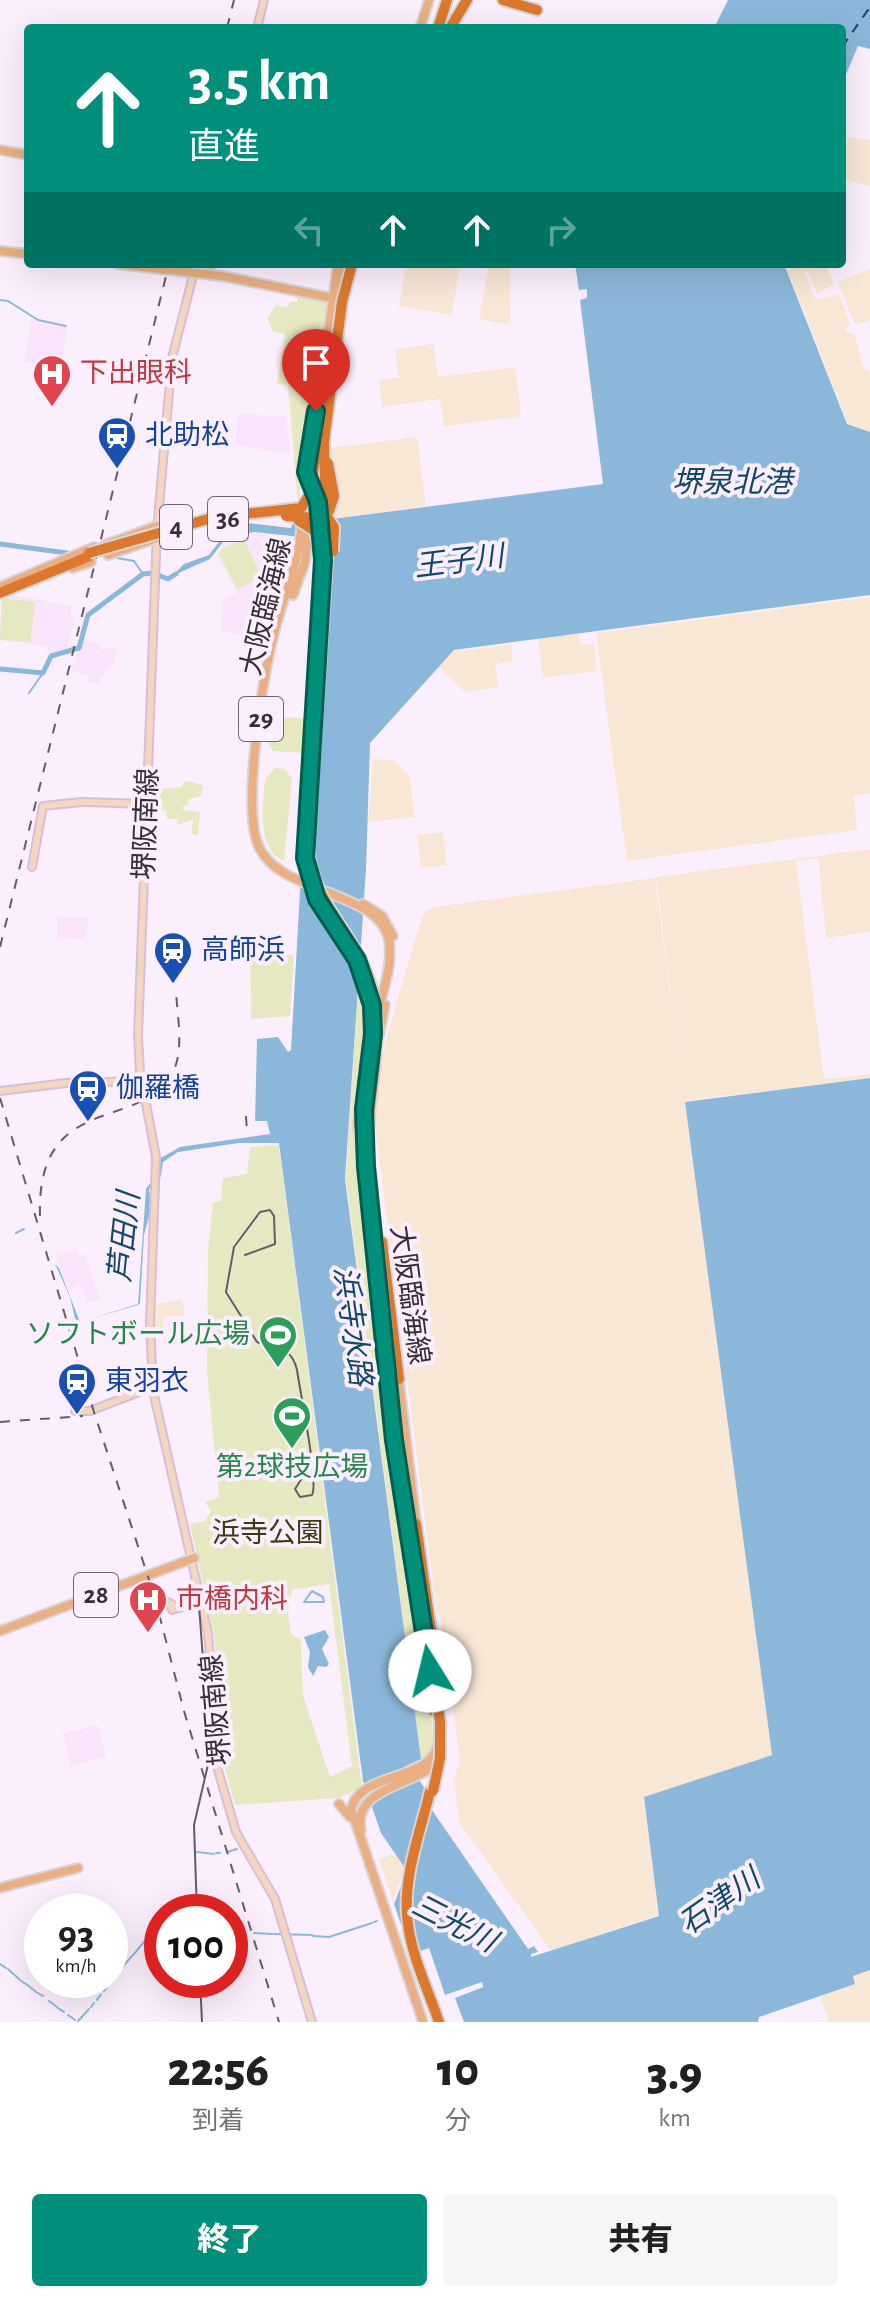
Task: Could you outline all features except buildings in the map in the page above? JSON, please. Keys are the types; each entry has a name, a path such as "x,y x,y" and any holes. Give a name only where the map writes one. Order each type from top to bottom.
{"highway":[{"path":"445,24 447,0"},
{"path":"448,24 463,0"},
{"path":"503,0 537,10"},
{"path":"344,268 320,456 323,548 305,858 321,907 361,969 370,996 373,1024 364,1109 369,1201 386,1337 394,1440 416,1570 439,1746 436,1780 411,1883 410,1911 414,1941 440,2022"},
{"path":"345,268 323,456 327,559 309,857 320,897 363,964 374,995 376,1032 364,1156 366,1184"},
{"path":"264,513 294,511 308,500 332,354"},
{"path":"264,513 316,518 331,509 334,496 327,446 330,376"},
{"path":"319,403 306,472 318,502 323,548"},
{"path":"326,445 328,589"},
{"path":"264,513 318,512 329,517 334,532 318,682"},
{"path":"264,513 303,522 318,537 316,653"},
{"name":"4","path":"91,555 215,520 264,513"},
{"path":"49,571 103,546 152,535"},
{"path":"0,591 91,555"},
{"path":"361,969 369,997 371,1023 359,1123 399,1379"},
{"path":"364,1156 398,1406"},
{"path":"391,1359 397,1440 423,1562 439,1746"},
{"path":"401,1447 414,1522 439,1746"},
{"path":"419,1606 439,1746"}],"main road":[{"path":"258,24 264,0"},
{"path":"419,24 426,0"},
{"path":"0,150 24,154"},
{"path":"0,251 24,254"},
{"path":"152,268 222,276 335,298"},
{"name":"大阪臨海線","path":"344,268 335,298 319,403 305,517 305,562 276,646 263,737 258,817 260,837 269,856 302,879 362,906 386,921 395,950 370,1081 366,1130 399,1379 414,1522 445,1743 439,1762 364,1791 355,1798 351,1809 389,1917"},
{"path":"194,269 278,288"},
{"name":"堺阪南線","path":"194,269 170,366 152,535 155,574 138,1036 142,1081 153,1129 155,1178 150,1321 154,1386 212,1640 222,1776 239,1834 278,1899 314,2022"},
{"name":"大阪臨海線","path":"305,517 330,376 335,298"},
{"path":"326,445 330,376"},
{"name":"36","path":"152,535 118,539 105,545 108,555 152,535 233,511 305,517"},
{"path":"0,591 91,555"},
{"path":"0,591 91,555"},
{"path":"32,867 43,806 69,802 147,804"},
{"name":"大阪臨海線","path":"362,906 383,926 390,949 363,1096 366,1184 438,1745 429,1760 368,1800 361,1812 360,1826 425,2022"},
{"path":"0,1091 56,1083 142,1081"},
{"path":"75,1411 99,1408 154,1386"},
{"name":"28","path":"0,1631 193,1558"},
{"path":"178,1608 202,1600"},
{"path":"339,1804 346,1809 360,1840"},
{"path":"0,1887 78,1868 0,1887"}],"shaded area":[{"path":"846,137 870,140 870,186 846,180"},
{"path":"405,268 459,268 452,315 399,306"},
{"path":"488,268 510,268 510,321 506,324 479,319"},
{"path":"787,268 828,268 834,284 817,294 808,271 805,273 816,300 839,294 850,324 845,331 854,334 864,369 870,372 870,432 848,424"},
{"path":"870,269 870,320 854,323 838,282"},
{"path":"31,319 67,327 62,365 25,361"},
{"path":"433,344 438,377 515,367 521,412 518,417 444,426 440,399 382,407 379,380 399,377 395,349"},
{"path":"238,414 286,416 291,454 235,445"},
{"path":"417,437 426,506 332,519 329,448"},
{"path":"257,533 276,536 264,638 221,631 223,600 237,592 217,556 226,541"},
{"path":"11,594 72,606 71,616 75,617 67,649 47,656 48,647 0,640 2,598"},
{"path":"870,597 870,793 854,796 857,830 627,861 596,633"},
{"path":"575,619 581,645 594,643 597,671 543,678 536,625"},
{"path":"83,640 100,643 101,649 118,647 114,662 97,684 88,681 89,676 71,671"},
{"path":"511,644 513,661 495,664 498,687 465,692 439,667 453,652"},
{"path":"373,759 393,760 409,775 415,817 368,822"},
{"path":"443,832 447,865 421,868 417,835"},
{"path":"870,849 870,932 826,938 818,858 796,861 824,1079 870,1074 870,1078 685,1101 772,1755 644,1797 660,1914 551,1951 459,1822 454,1779 460,1761 440,1615 437,1615 374,1118 385,1043 424,913 434,907 655,878 684,1096 656,877"},
{"path":"57,917 90,917 85,939 57,937"},
{"path":"76,1248 79,1255 85,1254 100,1299 88,1303 81,1285 69,1290 57,1255"},
{"path":"182,1299 185,1316 164,1317 165,1339 154,1335 153,1305"},
{"path":"98,1725 106,1757 71,1766 63,1733"},
{"path":"396,1853 405,1867 393,1902 379,1859"},
{"path":"870,1970 870,2022 829,2022 820,1996 855,1984 852,1976"}],"green space":[{"path":"298,296 325,301 327,305 298,507 288,385 277,384 285,334 273,332 267,318 276,305 288,307 290,302 297,302"},
{"path":"244,539 260,574 259,578 237,589 219,554 223,548"},
{"path":"2,598 35,602 30,642 0,640"},
{"path":"271,717 306,718 304,753 273,751 267,742"},
{"path":"275,768 285,769 292,779 284,861 269,847 263,825 265,779"},
{"path":"185,781 203,785 201,796 189,799 188,805 183,806 183,810 200,812 198,836 191,834 193,820 177,825 178,819 167,819 167,811 151,806 151,790 181,787"},
{"path":"250,952 294,955 290,1016 251,1019"},
{"path":"359,971 365,993 367,1037 357,1151 387,1364 391,1438 405,1514 433,1729 435,1748 424,1760 421,1758 346,1178"},
{"name":"浜寺公園","path":"279,1145 362,1787 339,1798 235,1805 223,1761 214,1636 190,1524 205,1521 211,1511 205,1502 219,1497 207,1371 208,1251 213,1202 221,1201 223,1178 247,1174 250,1147","holes":["329,1584 352,1766 330,1777 303,1695 301,1640 291,1634 288,1614 292,1590"]}],"water":[{"path":"728,0 870,0 870,49 858,46 846,74 846,24 716,24"},
{"name":"堺泉北港","path":"576,268 786,268 847,424 870,432 870,595 454,650 370,743 366,870 345,1179 421,1759 404,1767 411,1783 419,1780 430,1796 425,1800 528,1949 534,1946 538,1952 531,1954 531,1957 659,1916 644,1797 772,1755 685,1102 870,1078 870,1970 853,1976 855,1984 759,2017 758,2022 464,2022 455,1998 483,1987 482,1982 445,1995 429,1948 411,1954 394,1904 407,1871 381,1833 363,1781 279,1143 239,1143 178,1152 163,1162 161,1176 149,1189 151,1209 144,1235 138,1305 88,1320 138,1304 146,1189 158,1172 159,1159 180,1147 270,1134 267,1121 255,1121 257,1039 278,1037 288,1052 291,1050 320,539 254,532 235,536 223,542 210,559 172,576 184,564 209,555 232,525 237,526 238,522 291,528 292,524 313,526 332,519 603,484 580,300 587,298 587,289 579,290"},
{"path":"55,1264 59,1268 80,1322 76,1323 70,1297"},
{"path":"325,1630 329,1637 322,1649 329,1664 326,1667 318,1666 313,1676 308,1667 310,1652 304,1637"}],"waterway":[{"path":"0,300 8,301 38,320 66,326"},
{"path":"0,544 67,553"},
{"path":"117,558 134,561 143,574"},
{"name":"王子川","path":"0,669 43,673 51,656 79,648 88,615 143,574 153,573 168,579 176,574"},
{"path":"29,693 43,673"},
{"path":"16,1233 24,1229"},
{"path":"312,1591 323,1597 324,1602 304,1602 312,1591"},
{"path":"227,1852 237,1849"},
{"path":"197,1852 214,1854"},
{"name":"三光川","path":"313,1936 329,1937 372,1923"},
{"name":"三光川","path":"254,1933 272,1934"},
{"name":"三光川","path":"274,1934 312,1935"},
{"name":"三光川","path":"134,1954 144,1942"},
{"name":"三光川","path":"128,1961 133,1955"},
{"name":"三光川","path":"0,1964 6,1968"},
{"name":"三光川","path":"8,1969 19,1979"},
{"name":"三光川","path":"20,1980 24,1983"},
{"name":"三光川","path":"49,2001 57,2007"},
{"name":"三光川","path":"91,2007 94,2003"},
{"name":"三光川","path":"58,2008 64,2012"},
{"name":"三光川","path":"78,2021 89,2009"},
{"name":"三光川","path":"68,2015 75,2020"}],"ferry route":[{"path":"846,41 870,7"}],"tram line":[{"path":"245,1255 275,1244 274,1216 270,1210 260,1212 234,1247 226,1292 257,1342 287,1352 297,1370 313,1473 312,1495 300,1497 295,1489 311,1464"},
{"path":"196,1894 194,1825 210,1756 199,1605"},
{"path":"201,1998 202,2022"}],"railway":[{"path":"228,24 234,0"},
{"path":"0,947 168,268"},
{"path":"40,1216 43,1176 55,1148 73,1130 140,1102 160,1089 174,1070 179,1041 176,990"},
{"path":"0,1098 94,1412 155,1598 184,1711 279,2022"},
{"path":"246,1116 247,1133"},
{"path":"0,1422 83,1416"}],"place":[{"name":"下出眼科","path":"52,408"},
{"name":"北助松","path":"117,470"},
{"name":"高師浜","path":"173,985"},
{"name":"伽羅橋","path":"88,1123"},
{"name":"ソフトボール広場","path":"278,1369"},
{"name":"東羽衣","path":"77,1416"},
{"name":"第2球技広場","path":"292,1450"},
{"name":"市橋内科","path":"148,1634"}],"route":[{"path":"316,411 306,472 318,502 323,560 305,858 317,899 357,960 372,1005 373,1034 364,1109 364,1146 386,1337 394,1440 430,1671"}],"water label":[{"name":"芦田川","path":"125,1237"},
{"name":"浜寺水路","path":"352,1326"},
{"name":"石津川","path":"720,1902"}]}
